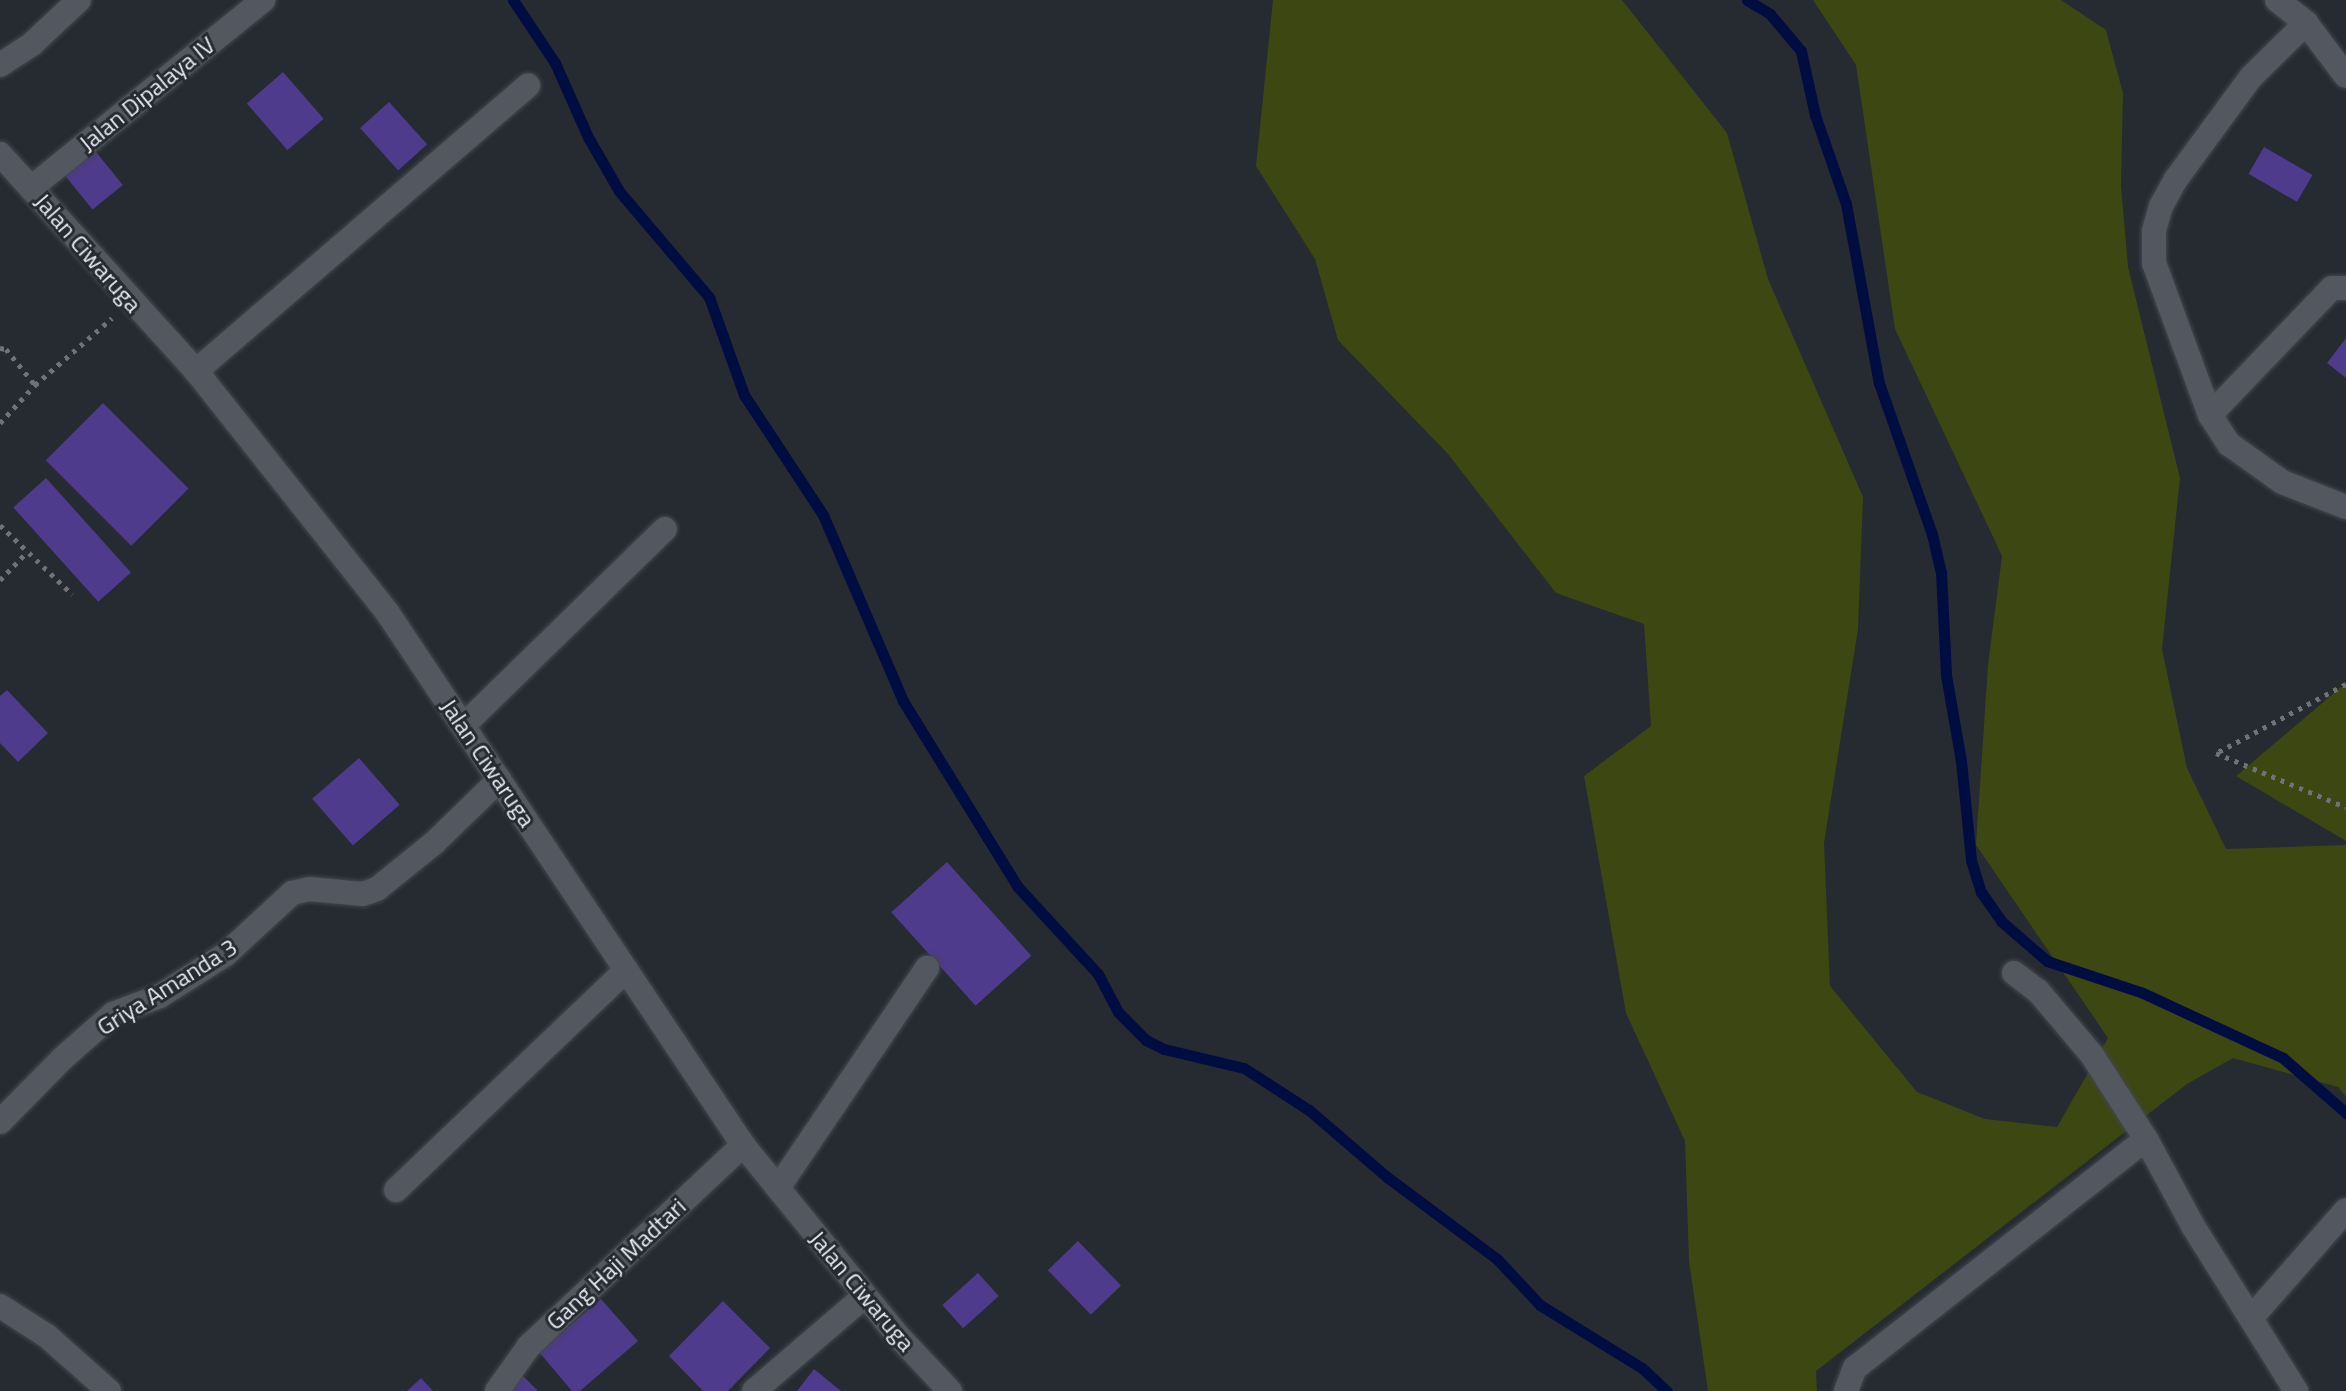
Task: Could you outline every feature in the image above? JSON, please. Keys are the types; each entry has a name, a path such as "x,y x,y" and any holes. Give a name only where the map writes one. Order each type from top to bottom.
{"street":[{"path":"0,65 32,44 79,0"},
{"name":"Jalan Dipalaya IV","path":"31,188 263,0"},
{"path":"2277,0 2306,23 2346,76"},
{"path":"2306,23 2241,90 2176,179 2161,206 2154,231 2154,263 2210,415 2229,444 2282,482 2346,507"},
{"path":"196,371 528,85"},
{"name":"Jalan Ciwaruga","path":"0,154 130,302 196,371 387,612 743,1145 865,1296 950,1391"},
{"path":"2210,415 2332,288 2346,288"},
{"path":"463,726 665,529"},
{"name":"Griya Amanda 3","path":"0,1122 63,1058 113,1014 160,996 226,954 292,893 309,889 363,894 377,889 434,843 499,780"},
{"path":"778,1188 927,968"},
{"path":"396,1190 626,970"},
{"path":"2014,973 2038,991 2092,1055 2146,1139 2193,1226 2296,1391"},
{"path":"1846,1391 1855,1368 2146,1139"},
{"name":"Gang Haji Madtari","path":"497,1391 529,1346 743,1145"},
{"path":"2252,1317 2346,1210"},
{"path":"754,1391 865,1296"},
{"path":"0,1306 47,1336 109,1391"}],"path":[{"path":"0,423 35,385 130,302"},
{"path":"0,348 6,349 35,385"},
{"path":"0,525 72,594"},
{"path":"0,580 28,551"},
{"path":"2346,684 2216,753 2346,807"}],"green space":[{"path":"1273,0 1622,0 1727,133 1768,279 1863,497 1858,629 1824,843 1830,986 1917,1092 1985,1119 2057,1127 2108,1038 1976,845 1988,665 2002,556 1895,329 1856,65 1813,0 2061,0 2106,30 2123,93 2121,186 2128,267 2180,478 2162,649 2187,768 2226,849 2346,845 2346,1097 2338,1087 2233,1058 2187,1084 1816,1371 1817,1391 1708,1391 1689,1261 1685,1141 1626,1013 1584,776 1651,726 1644,624 1556,593 1448,454 1338,340 1315,259 1256,166"},
{"path":"2346,683 2346,841 2236,776"}],"building":[{"path":"283,72 324,119 287,150 247,103"},
{"path":"389,102 427,144 398,170 360,128"},
{"path":"92,147 123,185 93,210 62,172"},
{"path":"2264,147 2312,175 2297,202 2248,174"},
{"path":"2346,338 2346,378 2327,363"},
{"path":"103,403 189,489 131,546 46,460"},
{"path":"46,478 131,572 98,602 13,507"},
{"path":"7,690 48,733 18,762 0,743 0,696"},
{"path":"359,758 400,805 353,845 312,799"},
{"path":"947,862 1031,956 976,1006 891,912"},
{"path":"1078,1241 1121,1286 1091,1315 1048,1270"},
{"path":"978,1273 999,1296 963,1328 942,1305"},
{"path":"601,1299 638,1341 580,1391 572,1391 539,1352"},
{"path":"723,1301 770,1348 728,1391 703,1391 669,1356"},
{"path":"814,1369 841,1391 797,1391"},
{"path":"523,1376 538,1391 508,1391"},
{"path":"421,1378 433,1391 407,1391"}],"waterway":[{"path":"513,0 555,63 588,137 619,191 709,297 744,395 823,515 903,701 1018,887 1098,974 1118,1012 1146,1040 1164,1049 1244,1068 1309,1110 1387,1177 1497,1259 1540,1305 1642,1368 1667,1391"},
{"path":"1747,0 1770,14 1801,51 1815,115 1846,204 1879,383 1932,534 1941,572 1946,675 1961,761 1971,860 1981,892 2001,921 2047,961 2143,993 2283,1058 2346,1113"}]}
